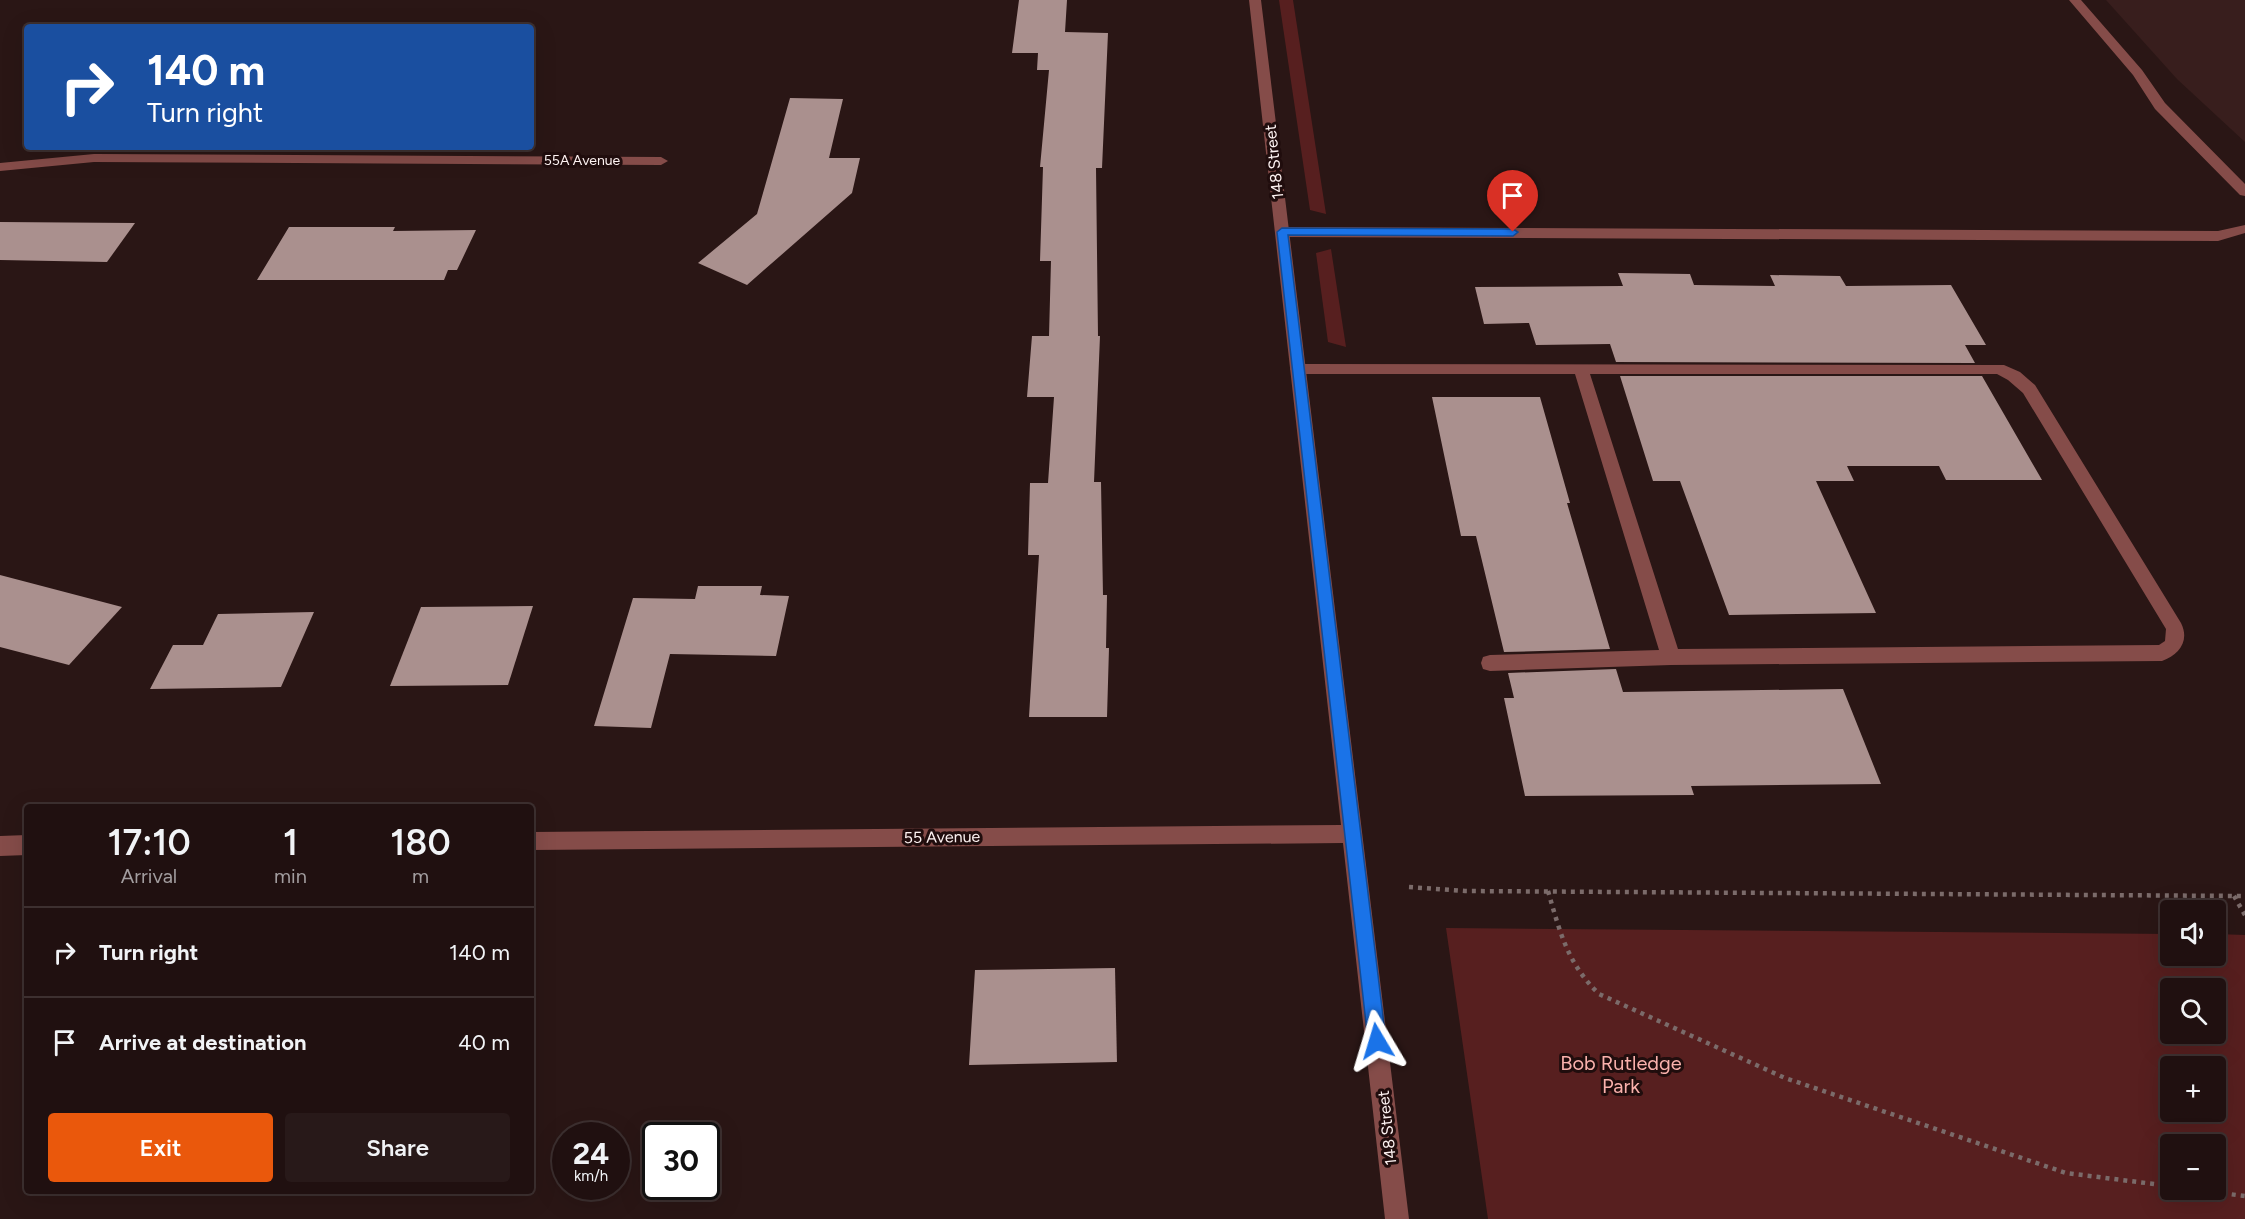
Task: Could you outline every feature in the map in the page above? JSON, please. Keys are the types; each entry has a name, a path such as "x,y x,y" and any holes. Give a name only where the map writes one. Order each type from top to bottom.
{"street":[{"name":"148 Street","path":"1255,0 1397,1219"},
{"path":"2075,0 2138,73 2160,106 2245,192"},
{"name":"55A Avenue","path":"0,167 94,158 661,161"},
{"path":"1282,232 2218,236 2245,229"},
{"path":"1298,369 1999,369 2014,376 2029,389 2175,628 2174,645 2162,654 1671,657 1490,663"},
{"path":"1581,369 1671,657"},
{"name":"55 Avenue","path":"534,841 1353,834"},
{"path":"0,846 24,846"}],"path":[{"path":"1409,887 1465,891 2245,896"},
{"path":"1548,891 1569,961 1599,994 1785,1078 2066,1173 2160,1185"},
{"path":"2233,896 2245,915"},
{"path":"2226,1194 2245,1196"}],"shaded area":[{"path":"2106,0 2245,0 2245,142 2177,79"}],"green space":[{"path":"1279,0 1293,0 1326,214 1310,210"},
{"path":"1331,249 1346,347 1328,342 1316,253"},
{"name":"Bob Rutledge Park","path":"1446,928 2160,934 2160,966 2226,966 2226,934 2245,935 2245,1219 1488,1219"}],"building":[{"path":"1019,0 1067,0 1065,32 1108,33 1102,168 1096,168 1098,336 1100,336 1094,482 1101,482 1103,595 1107,595 1106,648 1109,648 1107,717 1029,717 1039,555 1028,555 1030,483 1048,483 1054,397 1027,397 1032,336 1049,336 1051,261 1040,261 1043,167 1040,167 1049,70 1037,70 1038,53 1012,53"},
{"path":"790,98 843,99 829,158 860,158 852,193 747,285 698,263 757,214"},
{"path":"0,222 135,223 107,262 0,260"},
{"path":"289,227 395,227 393,231 476,230 457,270 448,270 444,280 257,280"},
{"path":"1618,273 1690,274 1694,285 1775,286 1770,275 1840,276 1846,286 1951,285 1986,345 1965,345 1975,363 1616,362 1610,344 1536,345 1529,323 1484,324 1475,287 1623,286"},
{"path":"1620,376 1982,376 2042,480 1946,480 1939,466 1847,466 1854,481 1816,481 1876,613 1729,615 1680,481 1653,481"},
{"path":"1432,397 1540,397 1570,503 1567,503 1610,649 1504,652 1476,536 1461,536"},
{"path":"0,575 122,607 69,665 0,647"},
{"path":"698,586 762,586 760,595 789,596 776,656 670,654 651,728 594,726 633,598 695,599"},
{"path":"533,606 508,685 390,686 421,607"},
{"path":"314,612 281,687 150,689 173,645 203,645 218,614"},
{"path":"1616,669 1623,692 1843,689 1881,784 1691,786 1694,795 1525,796 1504,698 1514,698 1508,673"},
{"path":"1115,968 1117,1062 969,1065 975,970"}],"route":[{"path":"1377,1041 1282,232 1513,232"}]}
